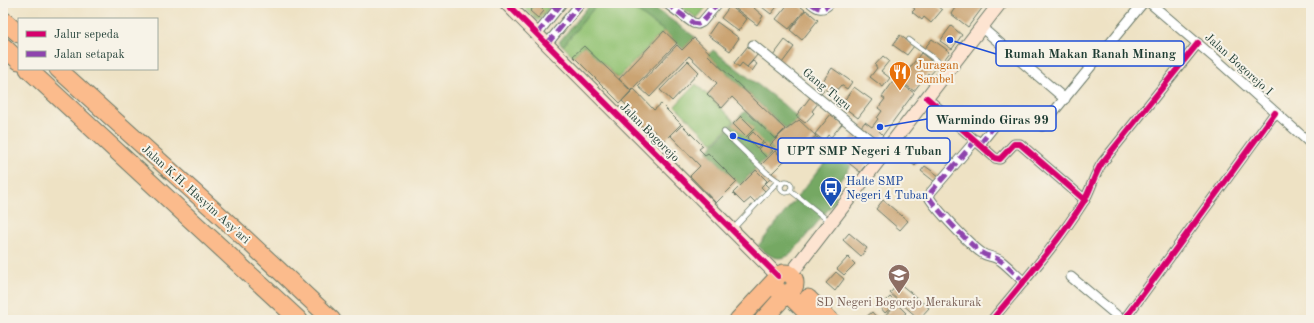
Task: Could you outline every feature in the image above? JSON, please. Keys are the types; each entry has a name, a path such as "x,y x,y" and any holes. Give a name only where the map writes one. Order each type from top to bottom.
{"highway":[{"path":"12,28 14,37 18,44"},
{"path":"3,46 18,60"},
{"name":"Jalan K.H. Hasyim Asy'ari","path":"29,70 299,320"},
{"path":"44,70 95,118 94,123 92,124 82,119"},
{"name":"Jalan K.H. Hasyim Asy'ari","path":"59,70 332,320"},
{"path":"116,122 107,120 103,122 103,126 183,200 187,206 190,220"},
{"path":"738,320 785,281"},
{"path":"763,320 785,281"},
{"path":"785,281 814,320"},
{"path":"785,281 830,320"}],"street":[{"name":"Jalan Bogorejo","path":"506,3 732,230 785,281"},
{"path":"537,34 560,6 550,3"},
{"path":"547,44 581,3"},
{"path":"666,3 693,23 698,24 702,22 718,3"},
{"path":"813,5 823,9 830,3"},
{"path":"785,281 1000,3"},
{"path":"1042,126 1143,3"},
{"name":"Jalan Bogorejo I","path":"1150,3 1198,43 1311,144"},
{"path":"981,27 1065,99"},
{"path":"992,320 1049,252 1085,200 1097,170 1102,162 1198,43"},
{"name":"Gang Tugu","path":"753,44 885,152"},
{"path":"927,98 998,159 1014,144 1020,144 1085,200"},
{"path":"1071,277 1123,320 1275,113"},
{"path":"1000,119 931,192 929,197 950,222 976,248 985,255 1001,260 1024,282"}],"lane":[{"path":"909,40 949,69"},
{"path":"724,132 767,173 780,182 789,183 791,187 790,190 831,222"},
{"path":"732,230 780,182"},
{"path":"780,182 782,192 787,193 790,190"}],"green space":[{"path":"519,3 543,3 549,8 538,21"},
{"path":"591,3 598,3 563,46 559,42"},
{"path":"598,3 626,3 664,31 618,78 584,45 573,56 563,46"},
{"path":"626,3 648,3 695,37 683,49 664,31"},
{"path":"675,3 710,3 697,18"},
{"path":"713,50 784,105 799,119 786,129 708,55"},
{"path":"696,84 734,121 713,143 675,106"},
{"path":"745,111 775,139 769,145 774,150 740,185 707,151"},
{"path":"833,152 851,166 831,192 838,198 791,254 781,258 769,255 758,246"}],"building":[{"path":"732,3 755,3 757,4 754,8 763,16 757,25 731,5"},
{"path":"780,3 771,14 758,4"},
{"path":"789,3 796,3 805,10 789,29 776,19"},
{"path":"913,3 933,3 942,10 931,23 924,17 922,20 912,12 915,9 911,6"},
{"path":"958,3 986,3 968,27 951,14"},
{"path":"537,4 544,11 538,18 530,11"},
{"path":"730,6 747,19 738,31 721,18"},
{"path":"806,10 818,20 802,40 790,30"},
{"path":"717,22 739,38 730,51 708,35"},
{"path":"951,26 962,35 952,49 940,41"},
{"path":"664,31 677,43 631,90 619,79"},
{"path":"900,35 914,46 907,55 893,45"},
{"path":"694,38 710,53 708,55 785,129 775,139 732,97 722,108 707,94 717,83 689,56 650,97 638,86 677,45 682,50"},
{"path":"932,39 950,52 941,64 923,50"},
{"path":"785,40 794,47 782,63 773,56"},
{"path":"584,46 631,91 620,103 573,56"},
{"path":"748,46 758,54 747,67 742,63 739,67 734,63"},
{"path":"921,53 938,66 930,75 928,73 914,91 900,81"},
{"path":"883,56 889,61 881,71 890,78 883,87 870,77 877,68 875,65"},
{"path":"688,61 699,72 672,101 660,90"},
{"path":"753,61 757,64 752,71 747,67"},
{"path":"832,68 852,82 847,89 841,85 835,92 831,89 829,92 824,89 822,93 817,89"},
{"path":"895,79 914,93 878,142 860,128 865,122 872,127 878,119 877,118 882,111 878,108 885,99 882,97"},
{"path":"854,87 872,100 858,118 841,105"},
{"path":"634,89 654,110 661,104 681,124 664,141 653,130 650,134 634,118 637,115 622,101"},
{"path":"811,96 819,102 812,111 814,113 805,123 796,116"},
{"path":"831,114 842,124 831,137 828,135 824,141 815,134"},
{"path":"741,116 754,129 746,137 733,124"},
{"path":"799,120 816,136 785,160 770,145 783,132"},
{"path":"682,125 703,146 699,149 705,155 708,153 737,182 716,203 690,176 700,166 671,136"},
{"path":"753,132 763,142 757,148 747,138"},
{"path":"855,134 876,151 869,160 854,149 860,140 853,149 869,161 860,172 845,160 852,151 845,146"},
{"path":"817,137 833,152 823,164 803,148"},
{"path":"764,143 773,151 766,157 758,149"},
{"path":"909,145 922,156 915,166 901,155"},
{"path":"775,151 785,160 771,174 761,165"},
{"path":"925,166 939,176 935,182 921,171"},
{"path":"756,170 767,181 761,187 767,193 756,203 751,198 744,204 733,193"},
{"path":"771,178 775,181 769,188 765,184"},
{"path":"883,200 908,221 900,230 876,209"},
{"path":"849,233 867,248 861,256 843,240"},
{"path":"848,257 855,264 844,275 837,269"},
{"path":"836,272 844,279 835,291 826,283"},
{"path":"899,283 929,308 919,319 890,293"},
{"path":"890,297 896,303 885,313 880,307"},
{"path":"897,304 906,313 898,320 880,320"},
{"path":"872,312 879,320 866,320 865,318"}],"marked path":[{"path":"550,3 557,9"},
{"path":"537,34 562,3"},
{"path":"547,44 581,3"},
{"path":"666,3 693,23 698,24 702,22 718,3"},
{"path":"811,3 820,8 823,8 830,3"},
{"path":"980,144 1000,119"},
{"path":"976,140 931,192 929,197 962,235 984,254 999,259 1004,263 1024,282 1022,284"}],"cycle path":[{"path":"506,3 778,276"},
{"path":"992,320 1040,262 1074,217 1084,201 1102,163 1198,43"},
{"path":"927,98 995,158 1000,159 1014,144 1020,144 1085,200"},
{"path":"1124,320 1275,113"}],"place":[{"name":"Rumah Makan Ranah Minang","path":"950,40"},
{"name":"Juragan Sambel","path":"900,92"},
{"name":"Warmindo Giras 99","path":"880,127"},
{"name":"UPT SMP Negeri 4 Tuban","path":"733,136"},
{"name":"Halte SMP Negeri 4 Tuban","path":"831,208"},
{"name":"SD Negeri Bogorejo Merakurak","path":"899,294"}]}
